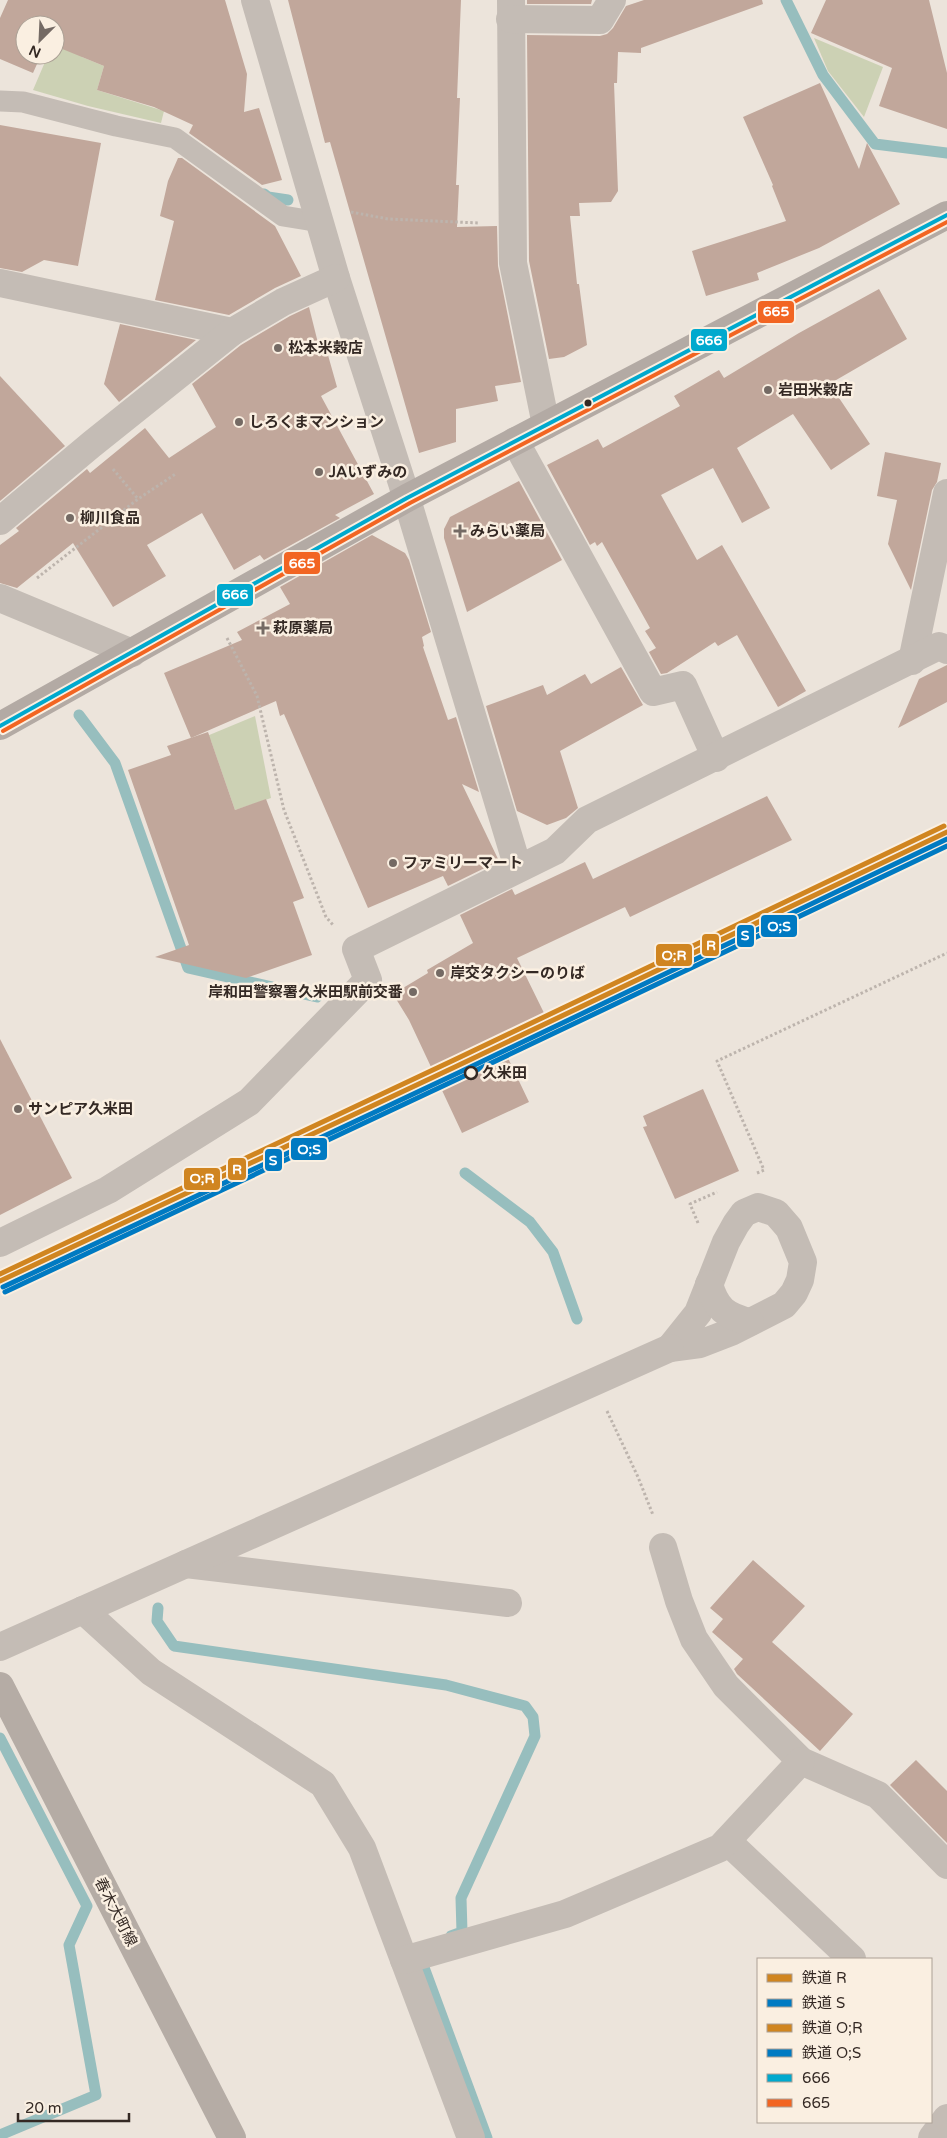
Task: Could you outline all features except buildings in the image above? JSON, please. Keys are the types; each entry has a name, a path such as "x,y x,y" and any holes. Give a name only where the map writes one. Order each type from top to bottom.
{"main road":[{"path":"0,726 407,498 947,215"},
{"name":"春木大町線","path":"0,1686 232,2138"}],"street":[{"path":"254,0 336,278 407,498 518,868"},
{"path":"546,425 513,263 511,9 600,20 612,0"},
{"path":"0,521 92,444 232,332 283,302 336,278"},
{"path":"0,283 232,332"},
{"path":"515,441 653,692 683,685 716,758"},
{"path":"912,661 947,493"},
{"path":"4,600 132,653"},
{"path":"0,1243 108,1190 249,1102 368,980 356,949 556,851 587,820 716,758 939,646 947,650"},
{"path":"0,1647 670,1348 700,1344 784,1305 794,1293 800,1280 803,1262 789,1228 776,1213 758,1207 744,1213 726,1242 698,1312 670,1348"},
{"path":"713,1275 714,1301 732,1318 750,1322"},
{"path":"663,1547 679,1601 694,1639 726,1686 801,1761 878,1795 947,1865"},
{"path":"186,1564 508,1603"},
{"path":"83,1610 151,1672 323,1784 362,1848 471,2138"},
{"path":"404,1960 565,1914 720,1848 801,1761"},
{"path":"727,1841 851,1958"}],"lane":[{"path":"0,102 23,102 116,126 175,138 283,216 317,213"}],"path":[{"path":"317,213 454,224 512,223"},
{"path":"4,600 138,499 177,474"},
{"path":"211,608 257,696 284,810 326,918 356,949"},
{"path":"756,1174 764,1170 716,1061 947,953"},
{"path":"713,1275 690,1204 723,1189"},
{"path":"604,1405 638,1476 663,1547"}],"green space":[{"path":"814,38 883,67 864,117 828,71"},
{"path":"65,43 86,48 82,57 104,66 97,90 164,111 161,123 88,106 33,90 44,65 65,65"},
{"path":"255,716 271,798 235,810 211,741 190,743"}],"waterway":[{"path":"786,0 823,75 875,144 947,153"},
{"path":"264,194 268,197 288,200"},
{"path":"79,715 115,763 188,968 317,997"},
{"path":"465,1173 530,1222 553,1252 577,1319"},
{"path":"158,1608 157,1621 174,1646 446,1685 525,1706 533,1717 535,1736 461,1898 462,1932 451,1936"},
{"path":"0,1738 87,1906 69,1945 96,2095 0,2135"},
{"path":"419,1954 487,2138"}],"rail line":[{"name":"O;R","path":"0,1274 944,826"},
{"name":"R","path":"0,1281 457,1066 947,832"},
{"name":"S","path":"3,1287 460,1072 947,839"},
{"name":"O;S","path":"5,1292 947,846"}],"transit line":[{"name":"666","path":"0,726 407,498 947,215"},
{"name":"665","path":"3,731 410,503 947,222"}],"place":[{"name":"松本米穀店","path":"278,348"},
{"name":"岩田米穀店","path":"768,390"},
{"name":"しろくまマンション","path":"239,422"},
{"name":"JAいずみの","path":"319,472"},
{"name":"柳川食品","path":"70,518"},
{"name":"みらい薬局","path":"460,531"},
{"name":"萩原薬局","path":"263,628"},
{"name":"ファミリーマート","path":"393,863"},
{"name":"岸交タクシーのりば","path":"440,973"},
{"name":"岸和田警察署久米田駅前交番","path":"413,992"},
{"name":"久米田","path":"471,1073"},
{"name":"サンピア久米田","path":"18,1109"}]}
